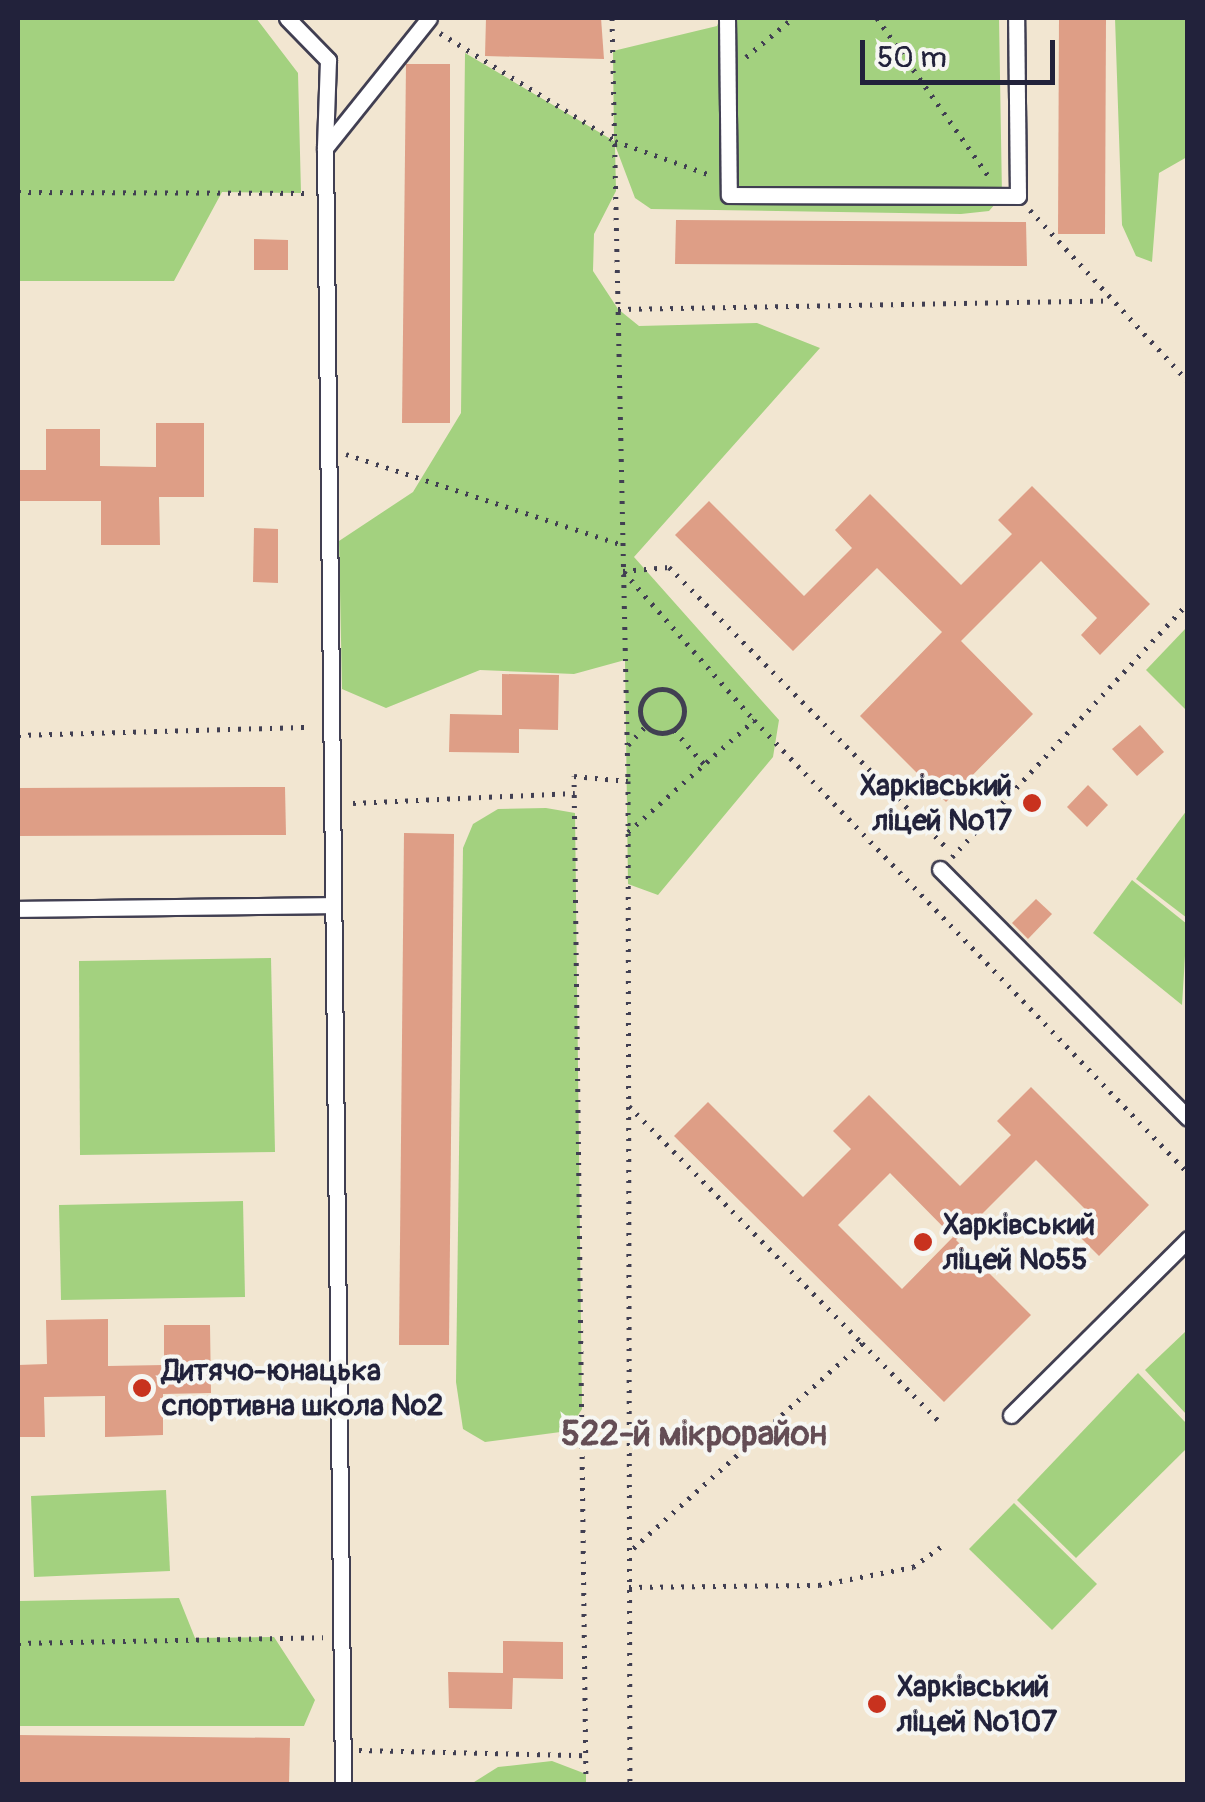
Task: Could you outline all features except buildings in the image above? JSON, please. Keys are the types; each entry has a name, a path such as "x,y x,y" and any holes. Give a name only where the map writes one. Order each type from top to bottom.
{"lane":[{"path":"287,18 328,60 325,148 329,726 343,1784"},
{"path":"727,18 728,195 1010,196 1016,18"},
{"path":"325,148 428,20"},
{"path":"940,869 1188,1118"},
{"path":"18,909 333,906"},
{"path":"1011,1416 1188,1239"}],"path":[{"path":"612,18 628,745 630,1784"},
{"path":"728,72 793,18"},
{"path":"877,18 1010,196 1188,380"},
{"path":"428,20 614,141 728,182"},
{"path":"18,192 326,194"},
{"path":"618,309 1110,300"},
{"path":"328,448 623,545"},
{"path":"624,571 668,567 954,855"},
{"path":"624,571 754,720 1188,1174"},
{"path":"940,869 1188,603"},
{"path":"646,726 643,700 668,689 685,711 674,730"},
{"path":"628,832 754,720"},
{"path":"18,735 329,726"},
{"path":"628,745 646,726"},
{"path":"646,726 674,730 704,764"},
{"path":"586,1784 574,776 628,781"},
{"path":"332,804 574,793"},
{"path":"629,1106 942,1424"},
{"path":"629,1552 862,1343"},
{"path":"630,1587 819,1585 913,1567 941,1547"},
{"path":"18,1643 342,1637"},
{"path":"343,1750 586,1755"}],"green space":[{"path":"18,18 256,18 298,73 301,193 222,192 174,281 18,281"},
{"path":"720,18 999,18 1002,196 989,211 961,214 651,209 635,198 615,145 616,191 594,234 593,271 618,309 639,326 757,323 820,348 634,557 779,720 773,757 658,895 628,884 625,660 574,674 480,670 386,708 342,689 339,541 413,492 461,413 465,53 614,141 613,51 717,26"},
{"path":"1115,18 1187,18 1187,157 1159,173 1152,262 1136,256 1122,225"},
{"path":"1187,627 1187,711 1146,670"},
{"path":"546,808 575,813 582,1409 568,1431 485,1442 463,1429 456,1382 463,848 473,824 498,809"},
{"path":"1187,810 1187,918 1136,879"},
{"path":"1132,880 1187,924 1182,1005 1093,933"},
{"path":"271,958 275,1152 80,1155 79,961"},
{"path":"243,1201 245,1297 61,1300 59,1205"},
{"path":"1185,1332 1188,1335 1187,1415 1145,1370"},
{"path":"1138,1373 1187,1424 1187,1448 1076,1558 1017,1500"},
{"path":"166,1490 170,1571 34,1577 31,1496"},
{"path":"1014,1503 1097,1584 1052,1630 969,1549"},
{"path":"179,1598 195,1638 274,1637 315,1700 304,1726 18,1726 18,1601"},
{"path":"552,1761 586,1774 586,1784 471,1784 498,1767"}],"place":[{"name":"Харківський ліцей №17","path":"1032,803"},
{"name":"Харківський ліцей №55","path":"923,1242"},
{"name":"Дитячо-юнацька спортивна школа №2","path":"142,1388"},
{"name":"Харківський ліцей №107","path":"877,1704"}],"district":[{"name":"522-й мікрорайон","path":"694,1434"}]}
